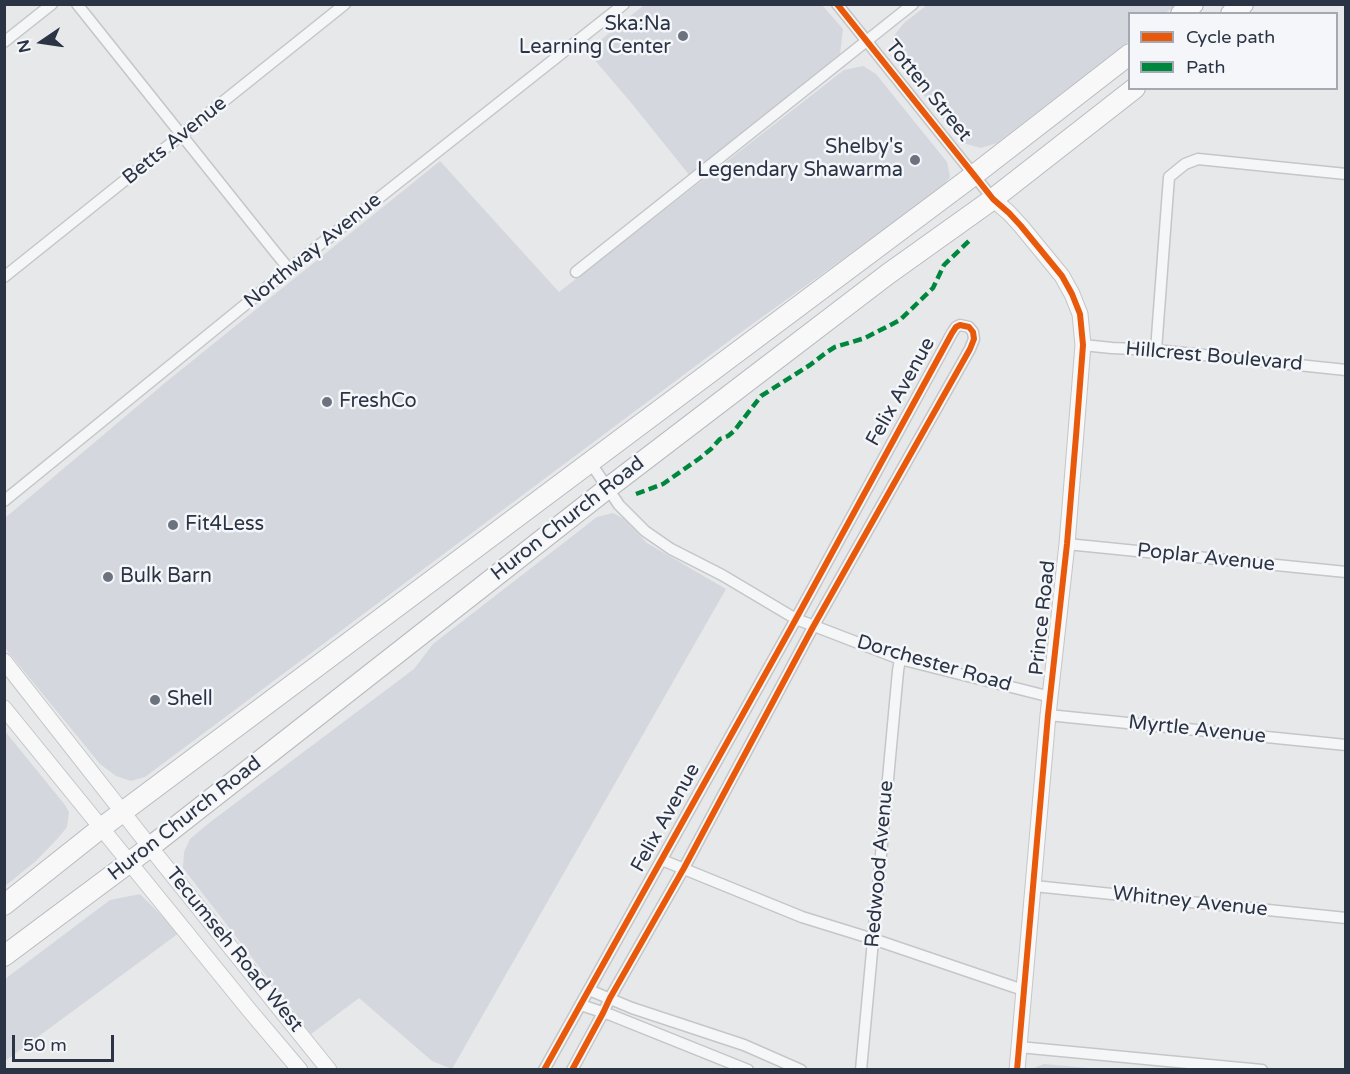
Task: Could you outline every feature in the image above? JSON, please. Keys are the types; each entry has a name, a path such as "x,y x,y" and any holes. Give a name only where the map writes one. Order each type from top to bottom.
{"highway":[{"name":"Huron Church Road","path":"4,905 123,811 974,176 1128,56"},
{"name":"Huron Church Road","path":"4,956 150,847 608,488 888,274 993,199 1132,90"}],"main road":[{"name":"Prince Road","path":"993,199 1021,226 1062,276 1080,315 1083,345 1067,544 1048,715 1017,1070"},
{"name":"Tecumseh Road West","path":"4,662 329,1070"},
{"name":"Tecumseh Road West","path":"4,708 300,1070"}],"street":[{"path":"4,42 52,4"},
{"path":"78,4 289,269"},
{"name":"Betts Avenue","path":"4,277 345,4"},
{"name":"Northway Avenue","path":"4,501 289,269 624,4"},
{"name":"Totten Street","path":"837,4 993,199"},
{"path":"576,272 913,4"},
{"path":"1156,350 1169,177 1185,164 1198,159 1346,174"},
{"name":"Felix Avenue","path":"544,1070 796,619 952,333 956,327 969,327 974,339 970,349 813,627 684,868 572,1070"},
{"name":"Hillcrest Boulevard","path":"1083,345 1156,350 1346,370"},
{"name":"Dorchester Road","path":"590,462 620,505 645,531 671,549 722,575 796,619 900,659 1051,697"},
{"name":"Poplar Avenue","path":"1067,544 1346,572"},
{"name":"Redwood Avenue","path":"861,1070 900,659"},
{"name":"Myrtle Avenue","path":"1048,715 1346,745"},
{"path":"662,860 802,917 1023,990"},
{"name":"Whitney Avenue","path":"1034,886 1346,918"},
{"path":"589,990 632,1008 744,1045 801,1070"},
{"path":"581,1005 732,1067 748,1070"},
{"path":"732,1067 744,1045"},
{"path":"1019,1047 1262,1070"}],"shaded area":[{"path":"927,4 1177,5 1166,12 1128,12 1128,42 997,143 981,148 963,143 896,61 892,38 904,23"},
{"path":"644,5 822,5 843,29 840,54 690,176 587,51"},
{"path":"863,66 876,74 947,162 950,177 942,188 733,338 145,777 131,781 116,776 100,764 5,648 5,518 166,382 440,161 559,292 844,70"},
{"path":"613,513 624,519 647,543 726,589 452,1069 432,1061 359,998 311,1034 183,868 184,852 190,839 414,669 433,644 597,517"},
{"path":"4,730 69,812 67,827 59,837 36,861 5,886"},
{"path":"140,894 179,933 5,1061 5,979 110,900"},
{"path":"1044,1064 1099,1069 1034,1069"}],"marked path":[{"path":"636,494 663,484 700,458 720,439 734,431 761,396 827,352 835,347 865,338 900,320 933,288 944,265 969,241"}],"cycle path":[{"path":"837,4 993,199 1021,226 1062,276 1080,314 1083,345 1076,436 1067,544 1048,715 1017,1070"},
{"path":"544,1070 791,628 952,333 960,325 969,327 974,339 970,349 813,627 684,868 572,1070"}],"place":[{"name":"Ska:Na Learning Center","path":"683,36"},
{"name":"Shelby's Legendary Shawarma","path":"915,160"},
{"name":"FreshCo","path":"327,402"},
{"name":"Fit4Less","path":"173,525"},
{"name":"Bulk Barn","path":"108,577"},
{"name":"Shell","path":"155,700"}]}
